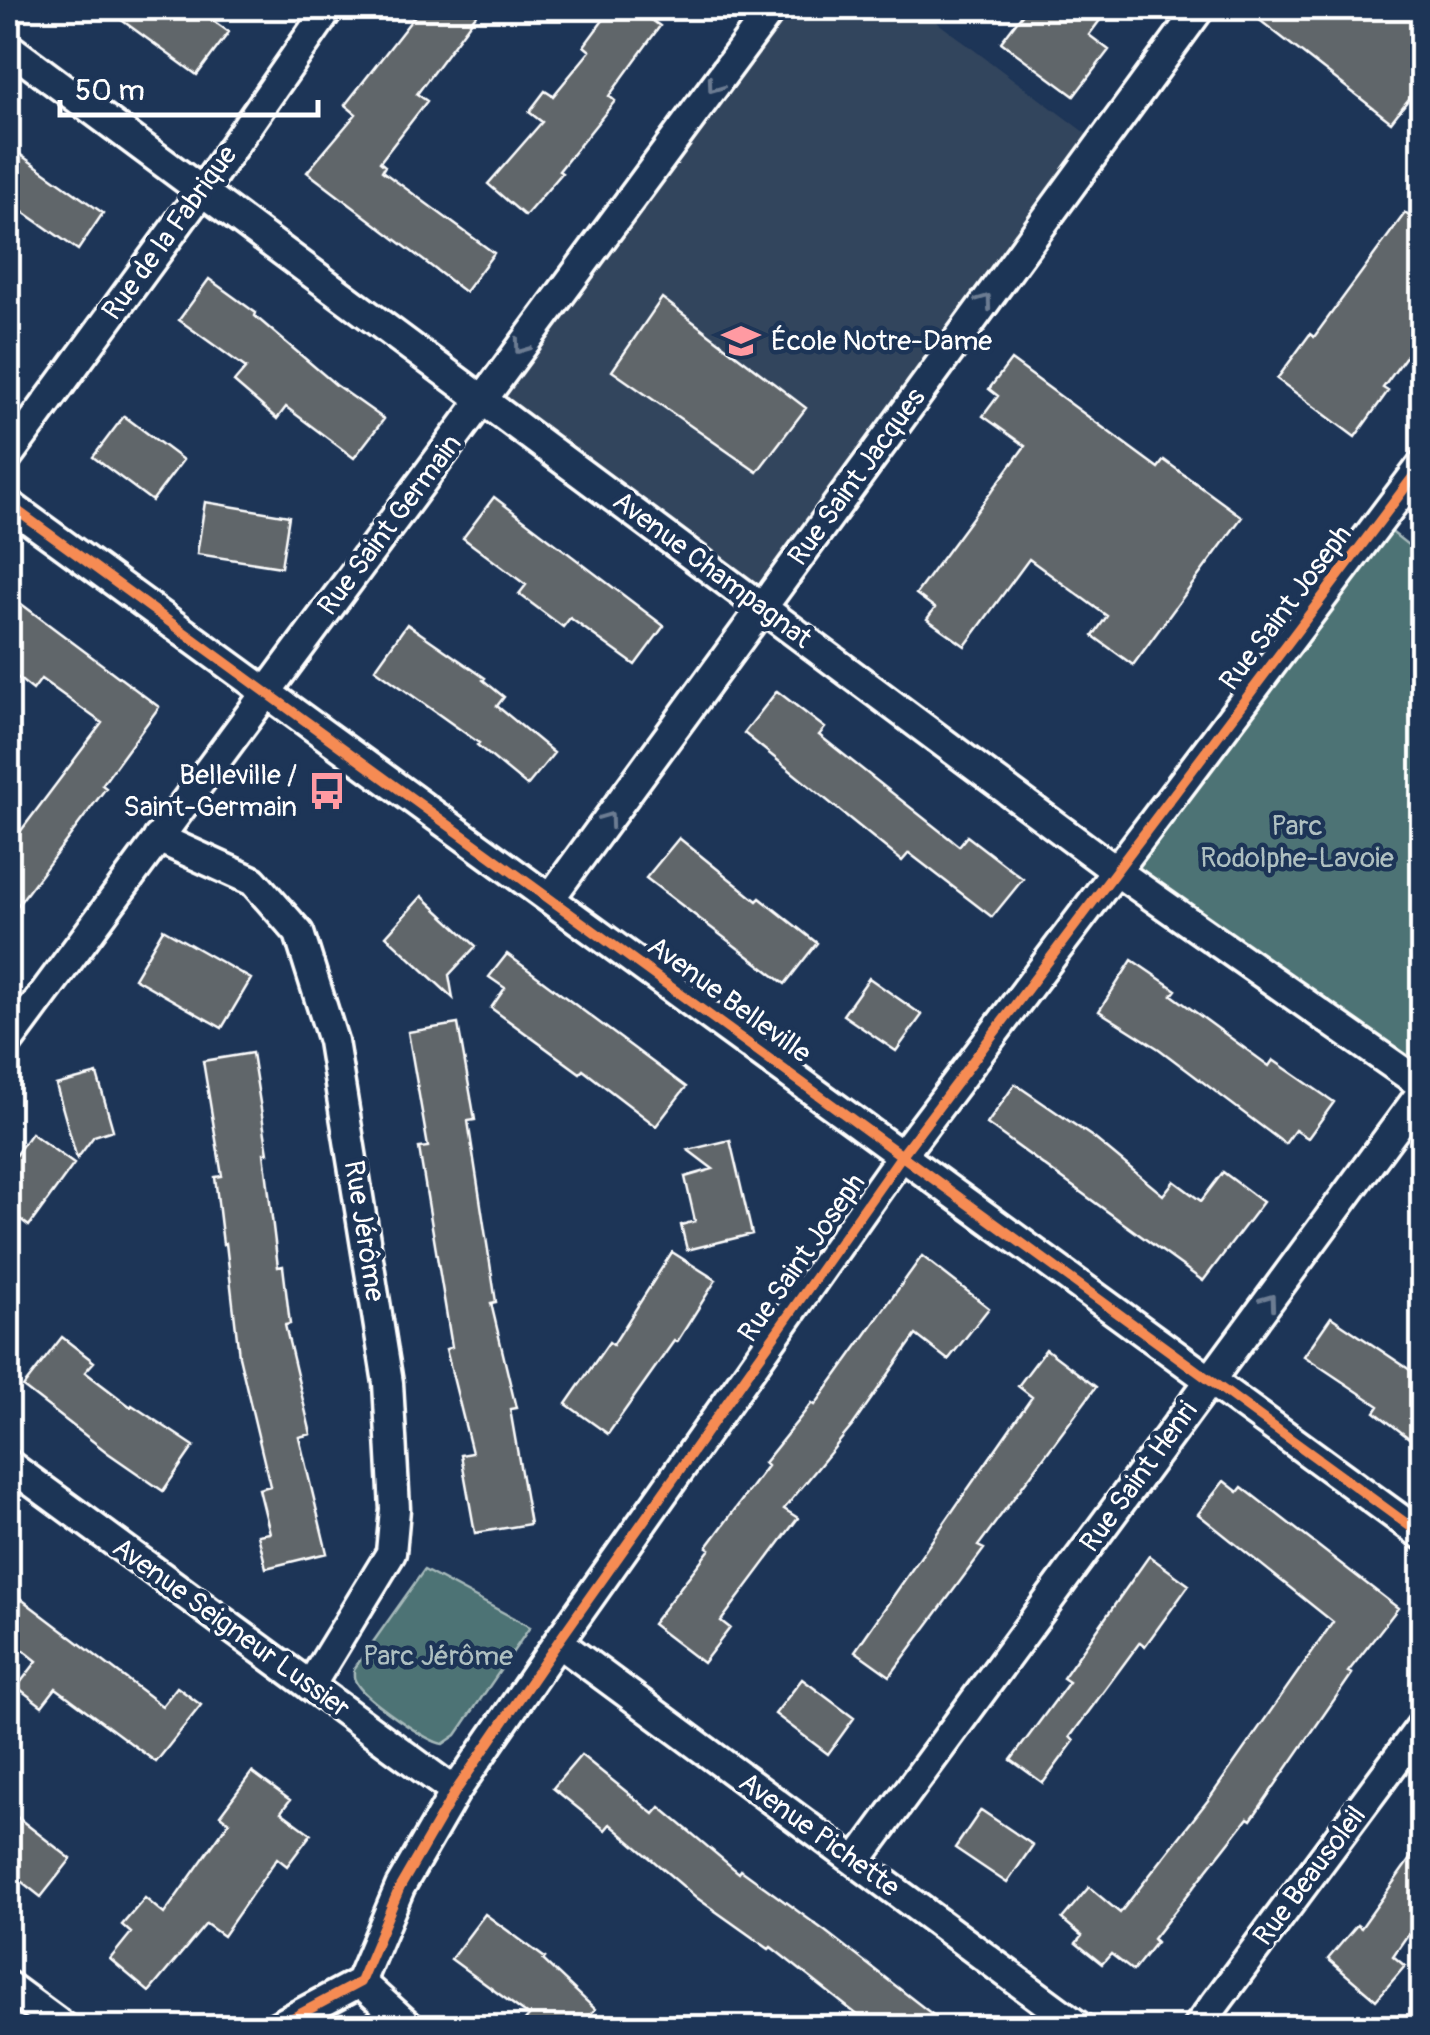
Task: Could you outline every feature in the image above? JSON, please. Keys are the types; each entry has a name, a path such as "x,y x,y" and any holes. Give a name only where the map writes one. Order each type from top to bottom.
{"street":[{"name":"Rue de la Fabrique","path":"8,456 202,191 329,8"},
{"name":"Rue Saint Germain","path":"8,1042 772,8"},
{"name":"Rue Saint Jacques","path":"550,897 1200,8"},
{"name":"Avenue Champagnat","path":"8,47 1116,871 1422,1085"},
{"name":"Rue Saint Joseph","path":"360,1982 400,1887 455,1792 558,1642 902,1155 1422,465"},
{"name":"Avenue Belleville","path":"8,504 1422,1535"},
{"name":"Rue Jérôme","path":"158,838 253,881 299,932 333,1041 388,1383 395,1509 390,1554 310,1686"},
{"name":"Rue Saint Henri","path":"856,1862 1422,1092"},
{"name":"Avenue Seigneur Lussier","path":"8,1464 455,1792"},
{"name":"Avenue Pichette","path":"558,1642 1081,2028"},
{"name":"Rue Beausoleil","path":"1197,2028 1422,1725"},
{"path":"274,2028 360,1982 411,2028"},
{"path":"8,1986 65,2028"}],"shaded area":[{"name":"École Notre-Dame","path":"773,8 918,8 1100,144 762,607 482,399"}],"green space":[{"name":"Parc Rodolphe-Lavoie","path":"1379,522 1422,556 1422,1085 1116,871"},
{"name":"Parc Jérôme","path":"424,1570 530,1627 456,1735 443,1744 384,1709 363,1691 354,1677 354,1669"}],"building":[{"path":"105,8 195,8 229,32 197,75"},
{"path":"421,8 481,8 417,94 427,101 380,162 385,166 382,171 494,253 465,292 307,172 356,114 345,105"},
{"path":"612,8 635,8 660,26 609,96 615,101 525,216 488,184 542,122 529,112 545,91 553,96 590,51 584,46"},
{"path":"1027,8 1109,8 1089,35 1109,50 1074,96 1001,42"},
{"path":"1244,8 1422,8 1422,82 1391,122"},
{"path":"8,146 103,213 78,250 8,201"},
{"path":"1405,213 1422,226 1422,334 1383,388 1388,391 1355,437 1277,379 1310,334 1314,337"},
{"path":"209,279 256,313 336,385 384,419 354,458 286,407 277,419 234,382 246,368 179,320"},
{"path":"662,298 806,408 757,472 612,371"},
{"path":"1011,360 1158,468 1164,460 1242,517 1133,665 1093,636 1107,616 1029,559 965,646 927,619 935,608 916,594 1025,446 983,416 998,396 989,389"},
{"path":"124,416 183,460 152,501 93,457"},
{"path":"494,497 664,626 635,665 570,618 563,627 519,594 526,585 463,538"},
{"path":"205,502 289,516 281,567 197,554"},
{"path":"8,594 159,707 102,785 106,788 8,918 8,848 102,723 41,679 33,690 8,670"},
{"path":"407,624 485,678 504,697 497,706 554,753 527,786 479,743 375,669"},
{"path":"777,691 825,728 819,735 959,846 967,836 1023,879 992,917 909,853 902,861 744,733"},
{"path":"679,838 817,943 785,984 646,878"},
{"path":"422,896 476,946 449,975 453,998 386,936"},
{"path":"163,929 251,979 222,1028 134,978"},
{"path":"507,954 686,1087 656,1126 583,1070 580,1073 491,1008 505,988 489,977"},
{"path":"1132,960 1176,990 1172,995 1269,1066 1273,1060 1334,1102 1308,1138 1295,1130 1285,1144 1159,1049 1099,1011"},
{"path":"869,978 922,1015 896,1051 843,1015"},
{"path":"458,1024 475,1120 468,1121 496,1302 491,1303 516,1408 510,1409 530,1524 475,1533 461,1455 472,1453 446,1349 452,1347 419,1148 428,1147 408,1032"},
{"path":"252,1053 268,1153 264,1153 278,1267 283,1266 290,1324 285,1325 311,1434 299,1437 327,1553 266,1568 258,1535 270,1533 259,1489 270,1486 239,1356 215,1177 222,1176 203,1061"},
{"path":"97,1074 113,1130 94,1136 77,1159 56,1085"},
{"path":"1015,1084 1094,1138 1163,1195 1174,1181 1201,1201 1223,1172 1263,1202 1203,1281 987,1124"},
{"path":"31,1133 74,1164 29,1226 8,1210 8,1166"},
{"path":"730,1140 752,1234 687,1250 681,1225 695,1221 685,1177 713,1169 688,1150"},
{"path":"672,1252 716,1280 677,1342 608,1434 566,1404 609,1342 613,1345"},
{"path":"922,1256 989,1308 948,1360 916,1335 853,1425 784,1509 798,1518 721,1621 730,1628 703,1663 652,1624 710,1549 707,1547 767,1466 764,1463 812,1403 815,1405"},
{"path":"1331,1317 1422,1378 1422,1448 1375,1412 1379,1406 1304,1356"},
{"path":"62,1337 94,1362 85,1372 131,1407 194,1446 163,1491 23,1387"},
{"path":"1046,1349 1096,1387 978,1546 984,1549 890,1676 855,1651 1032,1397 1018,1386"},
{"path":"1224,1481 1238,1492 1242,1487 1398,1608 1348,1672 1352,1674 1251,1820 1248,1818 1153,1939 1156,1942 1133,1971 1111,1954 1102,1964 1076,1943 1082,1936 1062,1919 1089,1887 1120,1913 1209,1799 1333,1622 1198,1514"},
{"path":"1149,1556 1189,1585 1145,1646 1140,1642 1070,1737 1074,1741 1043,1783 1011,1760 1069,1682 1063,1678"},
{"path":"8,1589 162,1706 177,1687 201,1705 156,1762 56,1688 42,1706 17,1687 37,1661 8,1638"},
{"path":"802,1679 854,1718 828,1754 775,1714"},
{"path":"581,1755 654,1814 660,1807 739,1873 741,1870 825,1931 950,2028 874,2028 771,1947 697,1898 610,1824 605,1830 553,1788"},
{"path":"252,1772 290,1800 281,1812 311,1834 287,1866 277,1858 223,1936 206,1924 149,1992 110,1959 131,1933 122,1925 145,1898 164,1914 229,1822 220,1815"},
{"path":"8,1810 71,1859 41,1897 8,1871"},
{"path":"981,1810 1033,1845 1007,1883 955,1848"},
{"path":"1422,1842 1422,1914 1393,1956 1405,1966 1376,2000 1328,1959 1357,1925 1361,1928"},
{"path":"485,1914 545,1958 595,2009 579,2028 519,2028 529,2016 451,1959"}],"cycle path":[{"path":"274,2028 360,1982 400,1887 455,1792 558,1642 902,1155 1422,465"},
{"path":"8,504 1422,1535"}],"place":[{"name":"École Notre-Dame","path":"741,341"},
{"name":"Belleville / Saint-Germain","path":"327,791"}]}
